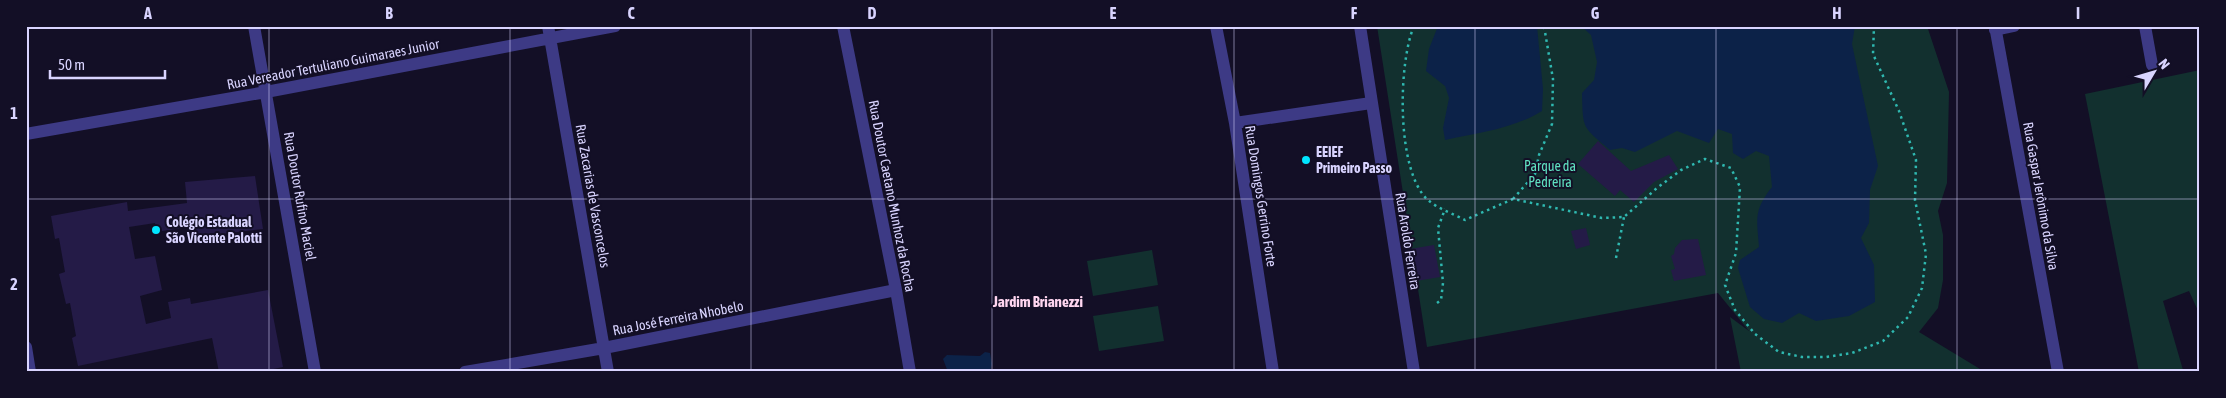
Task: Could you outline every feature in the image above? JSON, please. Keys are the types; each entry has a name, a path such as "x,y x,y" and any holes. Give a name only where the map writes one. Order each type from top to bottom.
{"street":[{"name":"Rua Doutor Rufino Maciel","path":"254,26 315,372"},
{"name":"Rua Vereador Tertuliano Guimaraes Junior","path":"26,134 266,92 550,32 615,26"},
{"name":"Rua Doutor Caetano Munhoz da Rocha","path":"843,26 896,290 910,372"},
{"name":"Rua Domingos Gerrino Forte","path":"1216,26 1235,124 1273,372"},
{"name":"Rua Aroldo Ferreira","path":"1360,26 1414,372"},
{"path":"1995,28 2014,26"},
{"path":"2146,26 2152,64"},
{"name":"Rua Gaspar Jerônimo da Silva","path":"1995,28 2058,372"},
{"name":"Rua Zacarias de Vasconcelos","path":"550,32 608,372"},
{"path":"1235,124 1372,103"},
{"name":"Rua José Ferreira Nhobelo","path":"465,372 604,348 896,290"},
{"path":"26,347 30,372"}],"path":[{"path":"1414,26 1408,40 1401,88 1408,164 1418,186 1428,200 1466,220 1514,199 1535,174 1539,155 1552,124 1553,79 1544,26"},
{"path":"1616,258 1624,217 1681,170 1705,159 1731,168 1740,187 1736,253 1725,286 1735,310 1755,334 1780,352 1802,357 1826,357 1852,353 1883,341 1908,317 1922,288 1926,254 1916,200 1916,160 1899,111 1873,54 1874,26"},
{"path":"1514,199 1602,218 1624,217"},
{"path":"1437,303 1441,300 1443,283 1438,228 1445,210"}],"green space":[{"name":"Parque da Pedreira","path":"1377,26 1927,26 1949,92 1947,183 1938,211 1943,235 1943,280 1938,308 1919,332 1985,372 1741,372 1730,317 1749,331 1718,293 1427,347"},
{"path":"2200,70 2200,315 2189,291 2163,301 2183,370 2139,372 2085,94"},
{"path":"1152,250 1158,285 1093,296 1087,261"},
{"path":"1158,306 1164,341 1099,351 1093,316"}],"water":[{"path":"1438,26 1537,26 1543,89 1542,111 1507,126 1445,140 1443,128 1449,98 1445,86 1426,71 1429,49"},
{"path":"1581,26 1855,26 1852,44 1878,166 1870,190 1869,223 1861,238 1874,265 1875,302 1849,316 1816,321 1799,313 1782,323 1764,319 1750,307 1738,268 1740,260 1759,247 1759,209 1772,187 1769,156 1756,151 1743,159 1733,153 1732,134 1718,129 1709,143 1677,131 1635,152 1622,148 1610,150 1589,131 1584,121 1582,93 1594,80 1597,62 1591,35"},
{"path":"985,352 990,353 992,364 990,372 948,372 943,359 947,355 980,356"}],"building":[{"path":"1598,141 1631,171 1669,155 1678,169 1654,182 1634,202 1620,190 1615,196 1578,164"},
{"path":"255,176 263,229 190,238 189,227 156,232 155,223 129,227 135,259 155,256 162,290 140,296 146,324 171,318 168,302 190,298 191,304 268,290 283,367 259,372 219,372 212,338 78,366 72,338 76,336 70,303 66,304 59,274 65,272 59,238 55,239 51,216 127,202 128,211 187,203 185,182"},
{"path":"1586,228 1590,245 1576,249 1571,231"},
{"path":"1698,239 1706,275 1674,281 1671,270 1675,269 1671,256 1674,254 1675,248 1682,240"},
{"path":"1434,245 1440,277 1416,281 1410,249"}],"place":[{"name":"EEIEF Primeiro Passo","path":"1306,160"},
{"name":"Colégio Estadual São Vicente Palotti","path":"156,230"}],"district":[{"name":"Jardim Brianezzi","path":"1038,301"}]}
